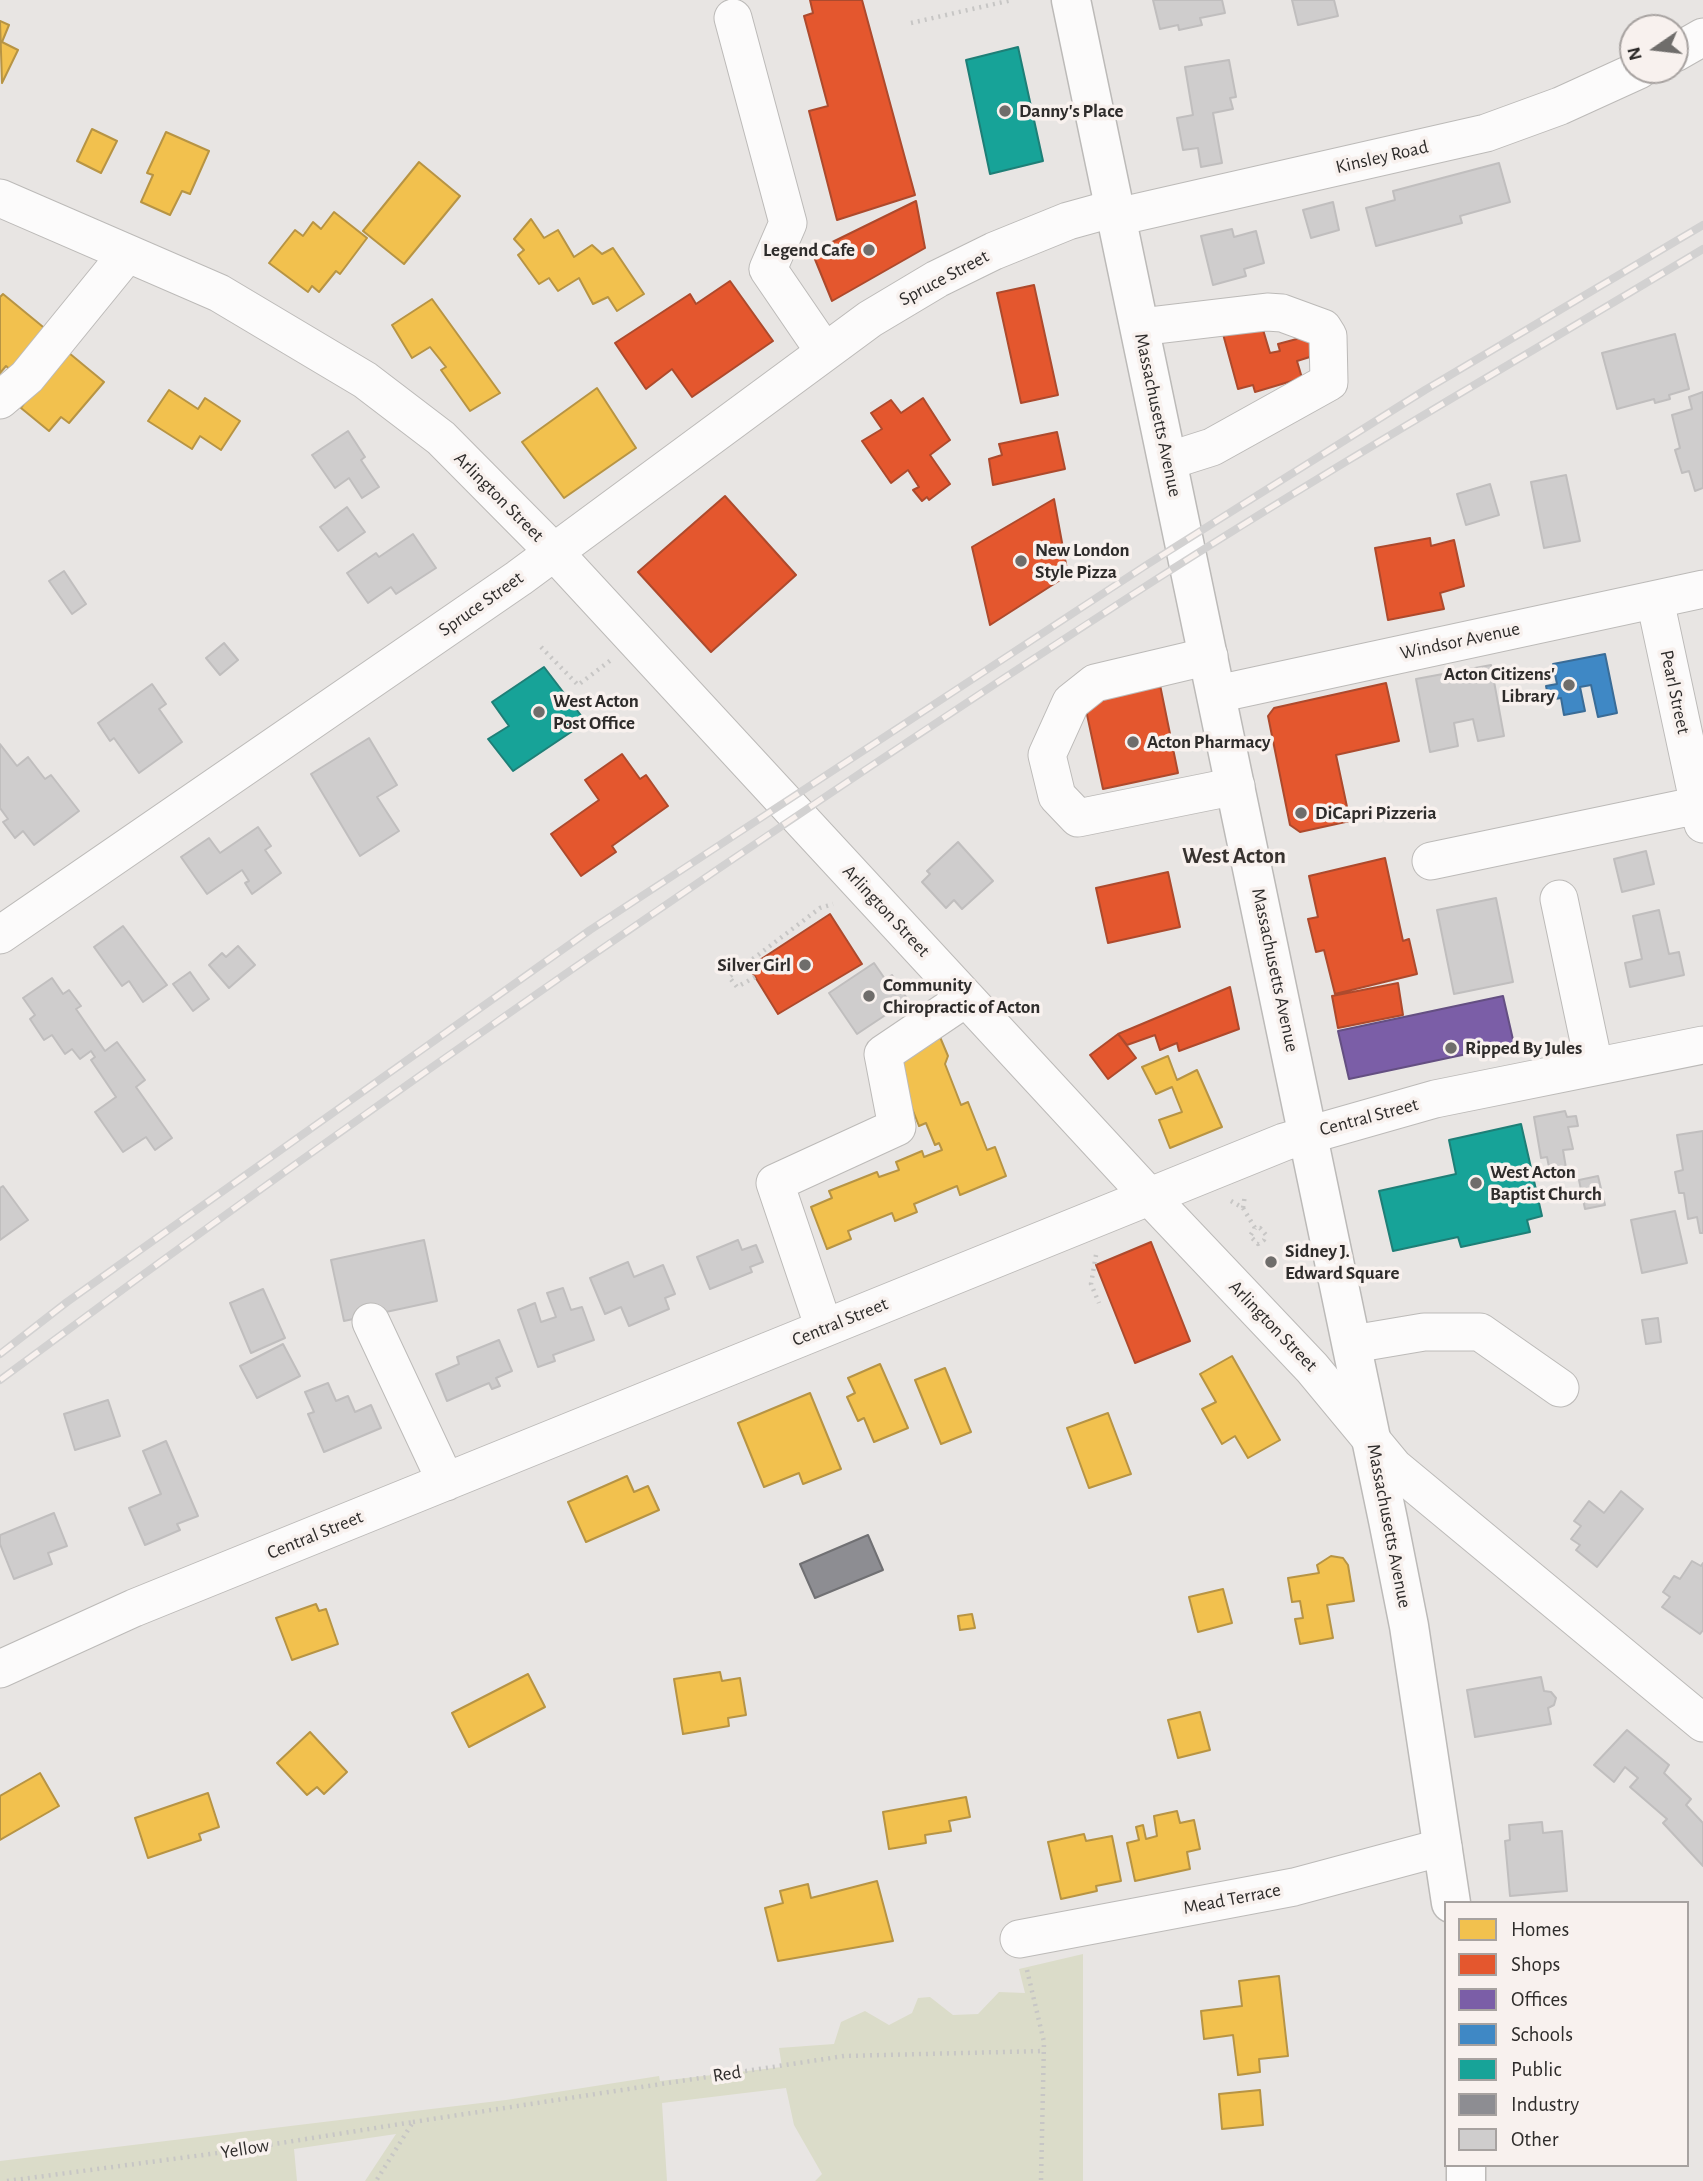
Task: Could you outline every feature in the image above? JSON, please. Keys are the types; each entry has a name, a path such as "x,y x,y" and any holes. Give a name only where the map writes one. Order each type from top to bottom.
{"main road":[{"name":"Massachusetts Avenue","path":"1071,0 1373,1441 1409,1626 1451,1901"}],"street":[{"path":"733,18 788,223 768,269 824,351"},
{"name":"Kinsley Road","path":"1116,212 1486,133 1560,106 1619,79"},
{"name":"Arlington Street","path":"0,198 219,293 365,380 441,438 554,552 1149,1196 1325,1381 1373,1441 1417,1488 1703,1723"},
{"name":"Spruce Street","path":"0,935 554,552 824,351 892,306 969,263 1056,226 1116,212"},
{"path":"0,400 27,377 127,254"},
{"path":"1140,327 1267,312 1282,313 1323,328 1328,336 1329,382 1212,447 1168,461"},
{"name":"Windsor Avenue","path":"1217,694 1703,589"},
{"name":"Pearl Street","path":"1655,600 1701,815"},
{"path":"1209,656 1095,683 1071,702 1048,755 1057,796 1077,818 1236,786"},
{"path":"1431,861 1701,815"},
{"path":"1559,899 1594,1065"},
{"path":"824,1328 775,1183 897,1127 883,1054 966,998"},
{"name":"Central Street","path":"0,1669 112,1617 1309,1133 1435,1099 1703,1045"},
{"path":"371,1322 446,1482"},
{"path":"1353,1344 1424,1332 1480,1332 1560,1388"},
{"name":"Mead Terrace","path":"1019,1939 1294,1887 1443,1847"}],"path":[{"path":"911,23 1012,0"},
{"path":"541,648 578,685 614,657"},
{"path":"755,977 737,987 729,977 820,908 841,902"},
{"path":"1243,1208 1255,1228"},
{"path":"1099,1303 1091,1284 1097,1255 1105,1251"},
{"path":"1019,1939 1044,2051 1041,2181"},
{"name":"Red","path":"413,2122 844,2056 1044,2051"},
{"path":"376,2181 413,2122"},
{"name":"Yellow","path":"8,2181 218,2153 413,2122"}],"green space":[{"path":"1083,1954 1083,2181 815,2181 822,2174 794,2125 786,2088 662,2103 667,2181 365,2181 396,2134 294,2149 297,2181 0,2181 0,2161 506,2100 659,2076 660,2081 782,2067 779,2048 834,2044 841,2022 865,2011 889,2025 912,2013 918,1998 930,1997 953,2015 978,2014 999,1992 1025,1993 1019,1969"}],"building: Homes":[{"path":"0,21 9,25 2,42 18,50 2,83"},
{"path":"92,129 117,141 101,173 77,161"},
{"path":"166,132 209,151 190,194 182,191 170,215 141,202 153,175 147,173"},
{"path":"419,162 460,196 404,264 363,231"},
{"path":"334,212 367,238 340,274 336,271 319,292 312,286 308,292 269,263 295,230 303,236 313,222 321,229"},
{"path":"531,219 544,238 558,230 574,257 592,245 602,254 613,248 644,294 617,311 608,297 593,304 579,278 558,291 549,278 539,284 518,255 524,250 514,239"},
{"path":"3,294 48,331 14,373 6,366 0,373 0,297"},
{"path":"432,299 500,393 470,411 441,370 446,367 430,347 412,358 392,325"},
{"path":"63,348 104,382 69,423 61,417 49,431 21,408"},
{"path":"597,388 636,448 564,498 522,442"},
{"path":"169,390 198,409 205,398 240,421 221,450 200,436 192,449 148,421"},
{"path":"940,1037 948,1056 945,1064 961,1105 968,1102 987,1150 995,1147 1006,1176 960,1195 957,1186 914,1204 917,1212 895,1221 892,1213 848,1231 851,1239 827,1249 811,1207 832,1198 829,1191 877,1172 879,1177 899,1170 896,1162 922,1151 924,1157 942,1150 939,1143 935,1145 926,1123 919,1126 900,1078 906,1076 898,1054"},
{"path":"1168,1056 1177,1080 1197,1070 1222,1127 1170,1148 1159,1120 1182,1112 1172,1087 1156,1094 1142,1067"},
{"path":"1232,1356 1280,1440 1248,1458 1235,1436 1222,1444 1202,1409 1216,1402 1200,1374"},
{"path":"880,1364 908,1428 874,1442 864,1418 858,1421 847,1397 855,1393 848,1378"},
{"path":"945,1368 971,1432 941,1444 915,1380"},
{"path":"810,1393 841,1469 803,1484 799,1473 764,1487 738,1423"},
{"path":"1108,1413 1131,1474 1089,1488 1067,1428"},
{"path":"627,1476 634,1492 648,1486 659,1510 586,1542 568,1502"},
{"path":"1331,1556 1343,1558 1348,1565 1354,1601 1327,1605 1333,1638 1300,1644 1295,1619 1303,1618 1300,1601 1292,1602 1288,1578 1319,1573 1317,1565"},
{"path":"1223,1589 1232,1623 1198,1632 1189,1597"},
{"path":"316,1604 319,1611 326,1609 338,1644 292,1660 276,1618"},
{"path":"972,1614 975,1628 960,1630 958,1616"},
{"path":"720,1672 722,1681 740,1678 746,1715 728,1718 729,1726 683,1734 674,1679"},
{"path":"528,1674 545,1707 469,1747 452,1713"},
{"path":"1200,1712 1210,1750 1178,1758 1168,1720"},
{"path":"310,1732 347,1772 324,1794 317,1787 307,1795 277,1763"},
{"path":"40,1773 59,1806 0,1840 0,1796"},
{"path":"208,1793 219,1827 199,1834 201,1840 148,1858 135,1818"},
{"path":"966,1797 970,1817 949,1821 951,1831 925,1835 926,1843 889,1849 883,1812"},
{"path":"1177,1811 1180,1823 1194,1820 1200,1849 1187,1852 1190,1869 1135,1881 1127,1843 1139,1840 1136,1827 1143,1825 1146,1839 1157,1836 1154,1816"},
{"path":"1084,1834 1086,1841 1112,1836 1121,1881 1096,1886 1097,1891 1061,1899 1048,1842"},
{"path":"877,1881 893,1941 778,1961 765,1908 783,1903 780,1891 808,1884 811,1898"},
{"path":"1279,1976 1288,2056 1259,2059 1260,2072 1238,2075 1233,2035 1204,2039 1201,2011 1242,2006 1239,1981"},
{"path":"1260,2090 1263,2125 1222,2129 1219,2094"}],"building: Shops":[{"path":"810,0 862,0 915,195 837,220 809,111 828,106 804,16 813,13"},
{"name":"Legend Cafe","path":"916,201 925,248 832,301 812,252"},
{"path":"730,281 773,341 692,397 672,369 646,389 615,343 690,294 696,304"},
{"path":"1034,285 1058,395 1021,403 997,293"},
{"path":"1261,323 1270,353 1280,351 1278,344 1308,336 1313,356 1297,361 1302,378 1255,392 1253,385 1238,389 1223,334"},
{"path":"923,398 950,440 930,455 950,484 929,500 927,497 922,501 913,490 919,487 908,470 891,483 862,441 882,429 871,413 891,400 901,413"},
{"path":"1057,432 1065,469 993,485 989,459 1002,455 999,444"},
{"path":"725,496 796,575 711,652 638,572"},
{"name":"New London Style Pizza","path":"1054,499 1068,575 990,625 972,547"},
{"path":"1430,538 1431,546 1454,540 1464,586 1440,593 1444,609 1388,620 1375,548"},
{"name":"Acton Pharmacy","path":"1159,680 1178,773 1103,789 1083,696"},
{"path":"1386,683 1399,741 1336,755 1350,821 1300,832 1290,825 1268,716 1274,708"},
{"path":"622,754 640,779 646,775 668,806 612,846 616,852 581,876 551,834 599,800 585,780"},
{"path":"1385,858 1403,941 1409,939 1417,974 1335,994 1324,950 1316,952 1308,919 1318,917 1309,876"},
{"path":"1168,872 1180,927 1108,943 1096,888"},
{"name":"Silver Girl","path":"830,914 862,964 778,1014 749,967"},
{"path":"1398,983 1403,1015 1338,1028 1332,996"},
{"path":"1230,987 1239,1029 1179,1051 1177,1043 1160,1050 1155,1035 1127,1045 1118,1034"},
{"path":"1118,1034 1136,1058 1108,1079 1090,1055"},
{"path":"1151,1242 1190,1341 1135,1363 1096,1265"}],"building: Offices":[{"path":"1503,996 1514,1044 1349,1079 1338,1031"}],"building: Schools":[{"name":"Acton Citizens' Library","path":"1605,654 1617,713 1598,717 1591,685 1580,687 1585,711 1564,715 1561,698 1549,700 1546,686 1557,684 1553,664"}],"building: Public":[{"name":"Danny's Place","path":"1018,47 1043,161 990,174 966,60"},
{"name":"West Acton Post Office","path":"544,667 586,722 513,771 488,739 509,726 492,702"},
{"name":"West Acton Baptist Church","path":"1521,1124 1542,1216 1527,1220 1530,1232 1461,1247 1458,1237 1393,1251 1379,1191 1456,1174 1449,1140"}],"building: Industry":[{"path":"868,1535 883,1570 815,1598 800,1564"}],"building: Other":[{"path":"1153,0 1222,0 1225,13 1200,18 1202,25 1179,30 1178,25 1160,29"},
{"path":"1292,0 1334,0 1338,16 1298,25"},
{"path":"1229,60 1236,97 1230,98 1233,109 1213,113 1222,163 1201,167 1198,148 1183,150 1177,118 1193,115 1185,67"},
{"path":"1499,163 1510,202 1460,216 1462,223 1376,246 1366,208 1395,200 1393,191"},
{"path":"1333,202 1339,230 1311,238 1303,210"},
{"path":"1232,229 1234,237 1256,231 1264,263 1244,269 1246,276 1213,285 1201,236"},
{"path":"1675,334 1689,389 1669,395 1670,399 1655,403 1654,399 1617,409 1602,353"},
{"path":"1703,392 1703,488 1695,491 1689,471 1682,473 1675,450 1680,448 1672,415 1692,409 1689,397"},
{"path":"348,431 365,457 361,460 379,487 362,498 349,478 335,488 312,455"},
{"path":"1566,475 1580,541 1544,548 1531,482"},
{"path":"1490,484 1499,515 1466,525 1457,494"},
{"path":"347,507 365,532 338,551 320,527"},
{"path":"413,534 436,568 396,594 391,587 368,603 347,573 376,553 379,557"},
{"path":"64,571 86,604 72,614 49,581"},
{"path":"224,643 238,660 220,675 206,658"},
{"path":"1491,665 1504,736 1478,741 1473,719 1454,723 1458,746 1430,752 1416,679"},
{"path":"152,684 166,704 159,709 182,742 139,773 114,738 110,741 98,723"},
{"path":"369,738 397,785 377,797 399,831 360,856 311,774"},
{"path":"0,744 17,766 28,757 45,779 51,775 79,811 34,845 23,831 15,838 3,822 8,819 0,808"},
{"path":"258,827 271,846 265,850 281,873 252,894 245,883 249,881 242,870 207,894 181,857 209,838 220,853"},
{"path":"958,842 993,881 962,909 954,900 946,908 922,882 930,874 927,871"},
{"path":"1646,851 1654,884 1622,892 1614,859"},
{"path":"1496,898 1513,982 1454,994 1437,910"},
{"path":"1659,910 1669,954 1679,952 1684,975 1630,987 1625,963 1642,959 1633,916"},
{"path":"123,926 167,985 143,1002 129,981 122,986 94,947"},
{"path":"238,946 255,965 229,988 209,965 222,953 226,957"},
{"name":"Community Chiropractic of Acton","path":"874,963 885,979 892,975 908,1000 857,1034 829,993"},
{"path":"190,972 209,999 193,1011 173,984"},
{"path":"52,978 63,994 69,990 81,1006 76,1009 105,1051 117,1042 145,1080 136,1087 172,1138 155,1150 146,1137 123,1152 95,1112 116,1097 91,1060 95,1057 91,1051 80,1059 72,1049 65,1054 52,1035 44,1040 30,1019 35,1015 23,998"},
{"path":"1565,1111 1567,1117 1576,1116 1578,1126 1568,1127 1573,1149 1563,1150 1567,1174 1551,1177 1547,1157 1541,1158 1534,1117"},
{"path":"1703,1131 1703,1233 1700,1233 1697,1217 1688,1219 1684,1193 1679,1193 1675,1172 1683,1170 1677,1135"},
{"path":"1598,1176 1605,1205 1585,1209 1579,1180"},
{"path":"3,1186 28,1220 0,1240 0,1188"},
{"path":"1675,1211 1687,1263 1642,1273 1631,1220"},
{"path":"424,1240 437,1301 344,1321 331,1260"},
{"path":"738,1240 742,1250 756,1245 763,1262 750,1267 752,1272 710,1289 697,1257"},
{"path":"628,1262 634,1277 663,1265 675,1294 665,1298 669,1309 629,1326 621,1307 605,1314 590,1278"},
{"path":"563,1288 571,1310 582,1307 594,1340 553,1355 555,1361 538,1367 518,1310 535,1303 541,1322 556,1317 547,1293"},
{"path":"263,1289 285,1338 251,1353 230,1303"},
{"path":"1658,1318 1661,1342 1646,1344 1642,1320"},
{"path":"499,1340 512,1371 496,1378 500,1386 492,1389 489,1383 447,1401 436,1374 459,1364 457,1357"},
{"path":"283,1344 300,1376 257,1398 240,1366"},
{"path":"328,1383 336,1401 348,1396 355,1412 371,1405 381,1428 324,1452 308,1414 314,1412 305,1392"},
{"path":"108,1400 120,1436 75,1450 64,1414"},
{"path":"166,1441 198,1516 177,1524 180,1530 145,1545 129,1508 161,1494 143,1451"},
{"path":"1621,1491 1643,1509 1597,1567 1576,1550 1580,1545 1571,1539 1581,1526 1574,1521 1589,1501 1604,1513"},
{"path":"54,1513 67,1546 48,1553 52,1564 14,1579 0,1544 0,1535"},
{"path":"1692,1561 1701,1566 1703,1563 1703,1630 1700,1634 1662,1607 1670,1597 1663,1592 1674,1576 1680,1579"},
{"path":"1541,1677 1544,1691 1551,1692 1556,1698 1554,1705 1548,1708 1551,1724 1475,1737 1467,1690"},
{"path":"1627,1730 1669,1765 1664,1773 1691,1799 1686,1805 1703,1823 1703,1866 1663,1823 1667,1819 1630,1787 1638,1778 1625,1767 1614,1782 1594,1765"},
{"path":"1542,1822 1543,1833 1562,1831 1567,1891 1510,1896 1505,1841 1510,1840 1509,1825"}],"railway":[{"path":"0,1354 67,1302 590,930 1148,564 1425,390 1703,225"},
{"path":"0,1380 425,1072 712,873 1002,679 1355,456 1703,249"}],"place":[{"name":"Danny's Place","path":"1005,111"},
{"name":"Legend Cafe","path":"869,250"},
{"name":"New London Style Pizza","path":"1021,561"},
{"name":"Acton Citizens' Library","path":"1569,685"},
{"name":"West Acton Post Office","path":"539,712"},
{"name":"Acton Pharmacy","path":"1133,742"},
{"name":"DiCapri Pizzeria","path":"1301,813"},
{"name":"Silver Girl","path":"805,965"},
{"name":"Community Chiropractic of Acton","path":"869,996"},
{"name":"Ripped By Jules","path":"1451,1048"},
{"name":"West Acton Baptist Church","path":"1476,1183"},
{"name":"Sidney J. Edward Square","path":"1271,1262"}],"district":[{"name":"West Acton","path":"1234,856"}]}
